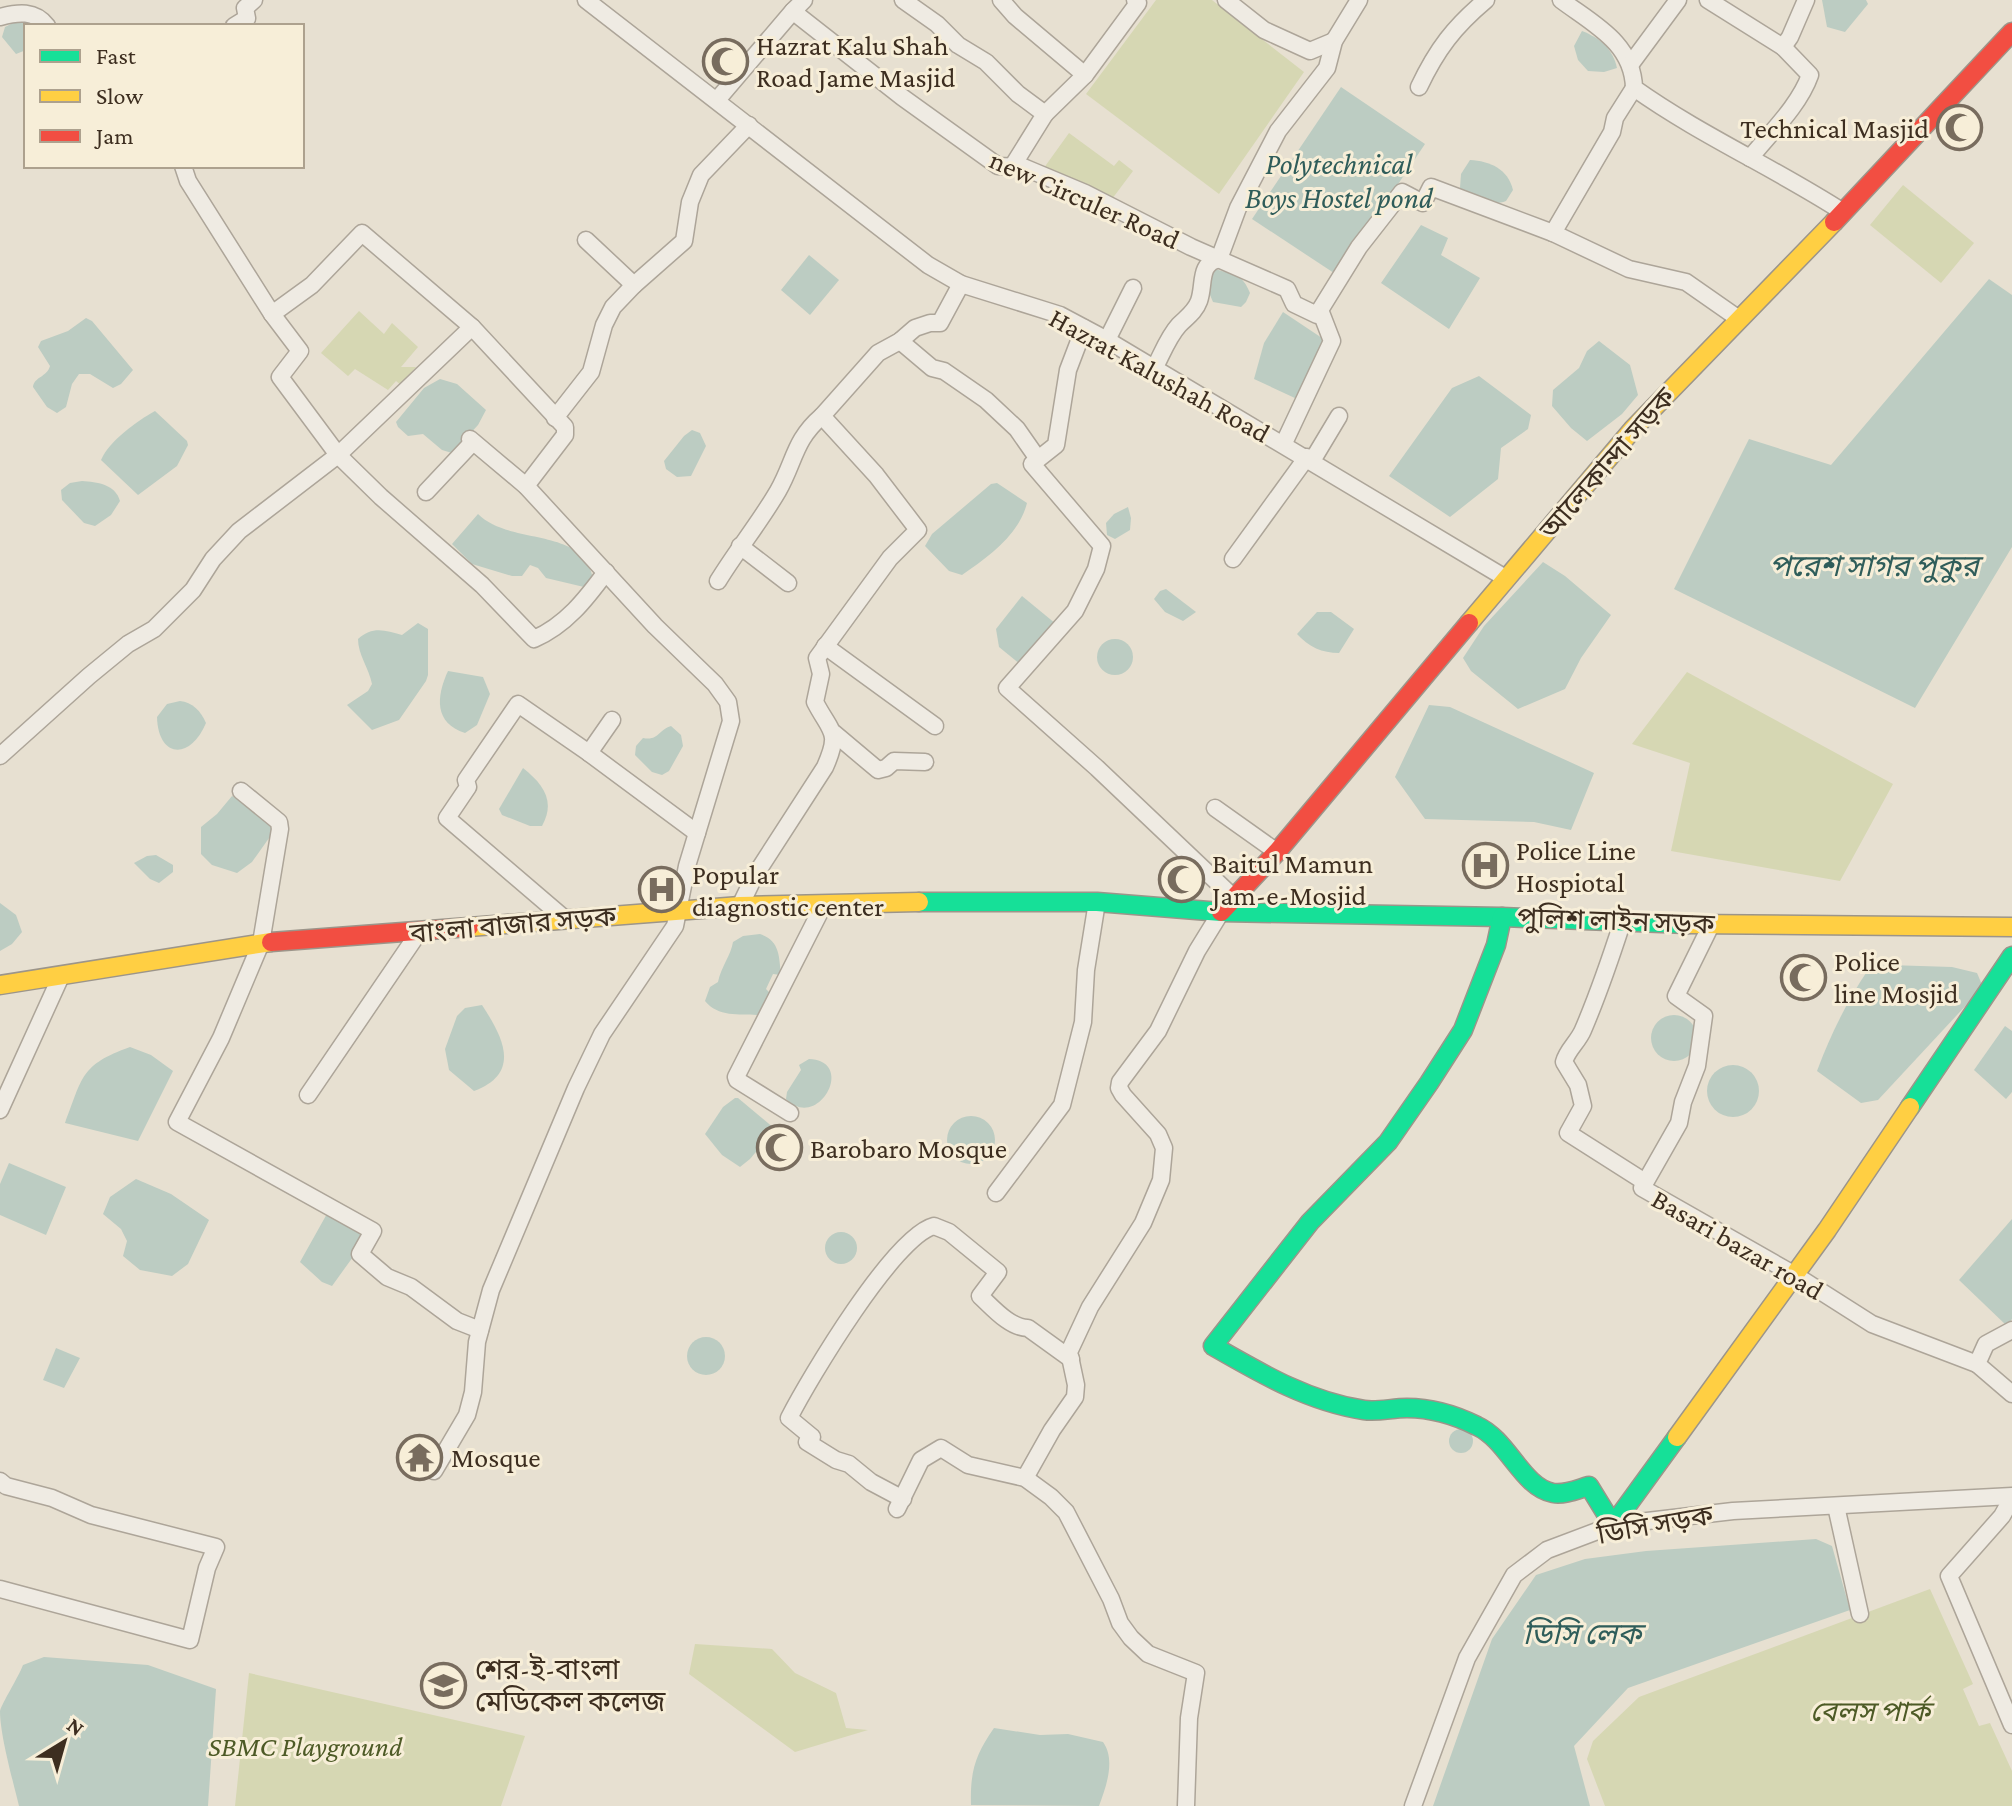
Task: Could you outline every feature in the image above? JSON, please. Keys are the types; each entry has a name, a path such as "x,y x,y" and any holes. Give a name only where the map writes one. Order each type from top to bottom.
{"main road":[{"name":"আলেকান্দা সড়ক","path":"1228,905 1277,852 1633,429 2012,32"},
{"name":"বাংলা বাজার সড়ক","path":"0,985 261,943 740,906 990,901 1228,905"},
{"name":"পুলিশ লাইন সড়ক","path":"1228,905 1622,923 2012,927"},
{"path":"1502,917 1496,945 1463,1030 1429,1083 1388,1142 1310,1222 1213,1346 1282,1385 1339,1405 1368,1411 1426,1409 1446,1413 1487,1430 1499,1439 1538,1487 1553,1493 1589,1486 1613,1525 1795,1275 2012,956"}],"street":[{"path":"237,24 247,18 245,8 254,0"},
{"name":"Hazrat Kalushah Road","path":"586,0 928,265 961,284 1060,315 1107,340 1507,579"},
{"path":"903,0 937,24 958,45 986,62 1018,94 1045,114"},
{"path":"1001,0 1015,16 1085,75"},
{"path":"1012,167 1045,114 1085,75 1138,3 1135,0"},
{"path":"1226,0 1264,30 1310,51 1334,41"},
{"path":"1154,369 1172,335 1200,300 1205,269 1210,261 1219,259 1238,208 1278,131 1327,68 1334,41 1359,0"},
{"path":"1419,87 1438,62 1447,36 1486,0"},
{"path":"1553,233 1634,88 1630,65 1620,43 1561,0"},
{"path":"1630,65 1678,0"},
{"path":"1708,0 1783,47 1810,75 1807,84 1750,158"},
{"path":"1783,47 1806,0"},
{"path":"717,100 799,6"},
{"name":"new Circuler Road","path":"799,6 902,97 998,166 1023,167 1085,193 1287,289 1294,304 1317,315 1320,310"},
{"path":"0,17 28,13 41,18 46,24"},
{"path":"1634,88 1843,212"},
{"path":"555,418 591,372 604,325 613,307 684,241 690,202 701,175 749,125"},
{"path":"184,168 188,181 272,314 300,351 280,377 338,455 381,497 482,585 534,639 580,606 606,572"},
{"path":"1284,443 1332,341 1320,310 1359,247 1402,192 1423,203 1431,187 1553,233 1629,269 1686,282 1739,319"},
{"path":"272,314 312,285 362,233 472,327 565,427 565,435 526,486"},
{"path":"586,240 634,285"},
{"path":"718,581 779,490 797,445 878,353 915,328 940,323 961,284"},
{"path":"1107,340 1133,288"},
{"path":"0,756 89,676 128,644 154,629 193,590 213,559 239,531 338,455 472,327"},
{"path":"1025,1478 1075,1397 1069,1352 1090,1307 1143,1223 1161,1180 1164,1148 1158,1134 1123,1095 1120,1082 1158,1031 1197,951 1228,905 1097,768 1007,688 1075,611 1096,569 1102,546 1032,464 1056,445 1068,370 1084,328"},
{"path":"900,341 932,368 944,371 986,400 1017,429 1038,459"},
{"path":"822,416 876,475 918,529 890,558 817,658 821,674 815,702 834,733 878,770 894,761 925,762"},
{"path":"1233,559 1339,416"},
{"path":"426,492 472,441 526,486 655,626 715,684 728,702 731,721 697,833 675,926 602,1034 576,1088 491,1290 480,1330 467,1415 434,1471"},
{"path":"740,546 788,583"},
{"path":"825,646 888,695 894,696 935,726"},
{"path":"565,919 447,818 468,787 466,780 518,704 697,833"},
{"path":"589,753 612,720"},
{"path":"740,906 754,877 825,767 833,748 834,733"},
{"path":"241,791 279,822 280,829 261,943 221,1038 177,1122 373,1231 360,1254 387,1277 411,1287 457,1321 480,1330"},
{"path":"1215,808 1277,852"},
{"path":"996,1193 1062,1105 1083,1022 1086,970 1097,902"},
{"path":"790,1113 736,1077 824,904"},
{"path":"1622,923 1602,986 1581,1035 1564,1062 1578,1085 1583,1106 1568,1133 1645,1182"},
{"name":"Basari bazar road","path":"1712,923 1676,996 1704,1016 1697,1066 1683,1102 1679,1123 1642,1188 1795,1275 1872,1324 1977,1364 2012,1394"},
{"path":"308,1095 419,932"},
{"path":"0,1110 61,976"},
{"path":"1071,1359 1028,1328 1020,1328 999,1314 980,1296 998,1272 949,1232 934,1226 919,1233 884,1273 807,1383 789,1418 812,1437 807,1442 836,1460 849,1464 900,1504 921,1460 941,1448 968,1465 1025,1478 1066,1512 1111,1599 1120,1623 1131,1638 1148,1654 1196,1673 1189,1718 1186,1806"},
{"path":"1977,1364 1986,1344 2012,1330"},
{"path":"0,1481 6,1486 52,1498 91,1515 216,1547 207,1568 190,1640 0,1589"},
{"path":"2012,1497 2002,1516 1949,1576 2012,1725"},
{"name":"ডিসি সড়ক","path":"1413,1806 1467,1658 1514,1575 1547,1550 1613,1525 1733,1511 2012,1497"},
{"path":"1836,1506 1860,1614"}],"green space":[{"path":"1156,0 1212,0 1304,72 1219,194 1086,94"},
{"path":"1069,133 1114,166 1119,160 1133,171 1109,203 1041,172"},
{"path":"1903,185 1974,243 1941,283 1870,225"},
{"path":"359,311 384,334 392,323 418,347 401,367 416,367 401,385 396,381 388,390 355,369 348,376 321,353"},
{"path":"1687,672 1893,784 1840,881 1671,851 1690,763 1632,744"},
{"name":"বেলস পার্ক","path":"1930,1589 1973,1684 1963,1689 1979,1726 1990,1723 2012,1771 2012,1806 1605,1806 1587,1759 1593,1741 1639,1697"},
{"path":"695,1644 772,1649 795,1673 836,1693 846,1728 868,1730 795,1752 689,1674"},
{"name":"SBMC Playground","path":"249,1673 525,1736 501,1806 235,1806"}],"water":[{"path":"1822,0 1866,0 1868,4 1845,32 1827,27"},
{"path":"25,17 37,24 24,24 24,51 16,54 2,37 5,27"},
{"path":"1582,31 1605,45 1617,68 1604,72 1588,71 1578,60 1574,46"},
{"name":"Polytechnical Boys Hostel pond","path":"1341,87 1425,144 1337,275 1252,219"},
{"path":"1470,160 1491,164 1507,177 1513,190 1506,201 1482,201 1460,188 1461,174"},
{"path":"1421,225 1448,238 1441,255 1480,278 1449,329 1381,283"},
{"path":"809,255 839,280 810,315 781,290"},
{"path":"1215,269 1237,276 1244,282 1250,293 1241,307 1213,302 1205,283 1209,273"},
{"name":"পরেশ সাগর পুকুর","path":"1989,279 2012,295 2012,547 1915,708 1674,589 1749,439 1831,465"},
{"path":"1283,312 1325,340 1297,399 1254,379 1264,343"},
{"path":"86,318 92,321 133,370 113,388 90,374 79,374 72,384 66,407 57,413 47,407 33,387 50,366 38,347 41,341 68,331"},
{"path":"1599,341 1630,365 1638,395 1622,414 1587,441 1552,406 1553,390 1579,368 1587,351"},
{"path":"1479,376 1531,415 1528,429 1501,448 1498,479 1450,517 1389,476 1452,388"},
{"path":"440,379 457,384 486,410 478,425 452,453 442,450 423,434 408,436 396,422 424,388"},
{"path":"155,411 188,445 177,466 138,495 101,460 117,439"},
{"path":"692,430 700,433 706,446 691,476 677,477 666,469 664,461"},
{"path":"82,481 110,487 120,501 111,515 95,526 84,523 62,500 61,490 70,483"},
{"path":"997,483 1027,503 1023,515 1010,535 962,575 949,571 925,546 932,534 991,484"},
{"path":"1128,507 1130,530 1115,539 1107,535 1106,523 1114,514"},
{"path":"478,514 508,530 561,543 586,562 593,578 584,587 546,578 538,568 530,565 522,576 512,576 472,564 452,544"},
{"path":"1543,562 1565,576 1611,615 1581,658 1565,689 1518,709 1471,671 1463,658 1484,626"},
{"path":"1166,589 1196,612 1183,621 1165,612 1154,599"},
{"path":"1022,596 1056,624 1020,664 999,647 996,629"},
{"path":"1317,612 1331,612 1354,629 1339,653 1316,648 1297,634"},
{"path":"418,623 428,629 426,681 399,720 372,730 347,705 368,691 372,684 358,639 374,631 402,635"},
{"path":"1115,639 1127,645 1133,657 1127,669 1115,675 1103,669 1097,657 1103,645"},
{"path":"448,671 483,677 490,694 477,725 465,733 448,723 440,708 441,690"},
{"path":"180,701 196,708 206,723 192,744 176,750 163,741 157,717 167,704"},
{"path":"1429,705 1450,707 1594,773 1571,830 1534,822 1425,819 1395,777"},
{"path":"671,726 681,735 683,746 669,771 662,775 652,772 635,755 636,746 643,738 655,737"},
{"path":"523,768 545,794 548,809 542,826 530,826 502,815 499,809"},
{"path":"232,796 271,818 274,831 252,862 237,873 212,865 201,854 201,827"},
{"path":"156,855 173,865 173,872 159,883 150,879 134,863"},
{"path":"0,903 16,915 22,932 12,944 0,951"},
{"path":"760,934 775,945 779,956 781,975 773,974 766,989 771,994 757,1015 716,1010 705,1001 710,987 718,982 733,942 743,936"},
{"path":"1889,965 1952,967 1977,973 1983,987 1878,1100 1861,1103 1817,1071 1840,1019 1868,970"},
{"path":"482,1005 501,1042 503,1064 489,1083 474,1091 449,1070 445,1049 457,1016 465,1008"},
{"path":"1674,1015 1690,1022 1697,1038 1690,1054 1674,1061 1658,1054 1651,1038 1658,1022"},
{"path":"2005,1026 2012,1031 2012,1092 2006,1099 1974,1070"},
{"path":"130,1047 151,1055 173,1071 138,1141 65,1123 86,1074 101,1060"},
{"path":"809,1059 823,1063 830,1071 831,1081 828,1092 820,1101 810,1107 798,1107 786,1099 787,1092 801,1070 799,1065"},
{"path":"1733,1065 1751,1073 1759,1091 1751,1109 1733,1117 1715,1109 1707,1091 1715,1073"},
{"path":"735,1098 775,1129 740,1167 722,1155 705,1134 723,1107"},
{"path":"971,1116 988,1123 995,1140 988,1157 971,1164 954,1157 947,1140 954,1123"},
{"path":"9,1163 66,1187 46,1235 0,1215 0,1184"},
{"path":"136,1179 171,1194 209,1220 188,1264 172,1276 140,1270 123,1256 127,1241 121,1229 103,1214 110,1197"},
{"path":"328,1212 348,1227 360,1231 363,1243 332,1286 322,1282 300,1262"},
{"path":"2012,1219 2012,1319 2007,1326 1959,1280"},
{"path":"841,1232 852,1237 857,1248 852,1259 841,1264 830,1259 825,1248 830,1237"},
{"path":"706,1337 719,1343 725,1356 719,1369 706,1375 693,1369 687,1356 693,1343"},
{"path":"56,1348 80,1358 64,1388 43,1380"},
{"path":"1461,1429 1470,1432 1473,1441 1470,1450 1461,1453 1452,1450 1449,1441 1452,1432"},
{"name":"ডিসি লেক","path":"1816,1539 1832,1546 1850,1610 1628,1688 1574,1746 1590,1806 1433,1806 1492,1639 1536,1575 1585,1559 1646,1551"},
{"path":"44,1657 148,1665 216,1689 208,1806 19,1806 4,1745 0,1711 23,1665"},
{"path":"994,1728 1040,1735 1068,1734 1103,1742 1109,1765 1099,1806 971,1805 975,1764"}],"traffic: fast":[{"path":"919,902 1097,902 1221,912 1688,924"},
{"path":"1502,917 1496,945 1463,1030 1429,1083 1388,1142 1310,1222 1213,1346 1304,1393 1344,1406 1369,1410 1425,1409 1469,1422 1498,1442 1532,1482 1542,1489 1562,1493 1589,1486 1613,1525 1677,1437"},
{"path":"1910,1107 2012,956"}],"traffic: slow":[{"path":"1469,623 1633,429 1834,222"},
{"path":"469,927 740,906 919,902"},
{"path":"1688,924 2012,927"},
{"path":"0,985 271,942"},
{"path":"1677,1437 1827,1230 1910,1107"}],"traffic: jam":[{"path":"1834,222 2012,32"},
{"path":"1221,912 1277,852 1469,623"},
{"path":"271,942 469,927"}],"place":[{"name":"Hazrat Kalu Shah Road Jame Masjid","path":"725,61"},
{"name":"Technical Masjid","path":"1960,128"},
{"name":"Police Line Hospiotal","path":"1485,866"},
{"name":"Baitul Mamun Jam-e-Mosjid","path":"1181,879"},
{"name":"Popular diagnostic center","path":"661,890"},
{"name":"Police line Mosjid","path":"1803,977"},
{"name":"Barobaro Mosque","path":"779,1148"},
{"name":"Mosque","path":"420,1457"},
{"name":"শের-ই-বাংলা মেডিকেল কলেজ","path":"444,1685"}]}
